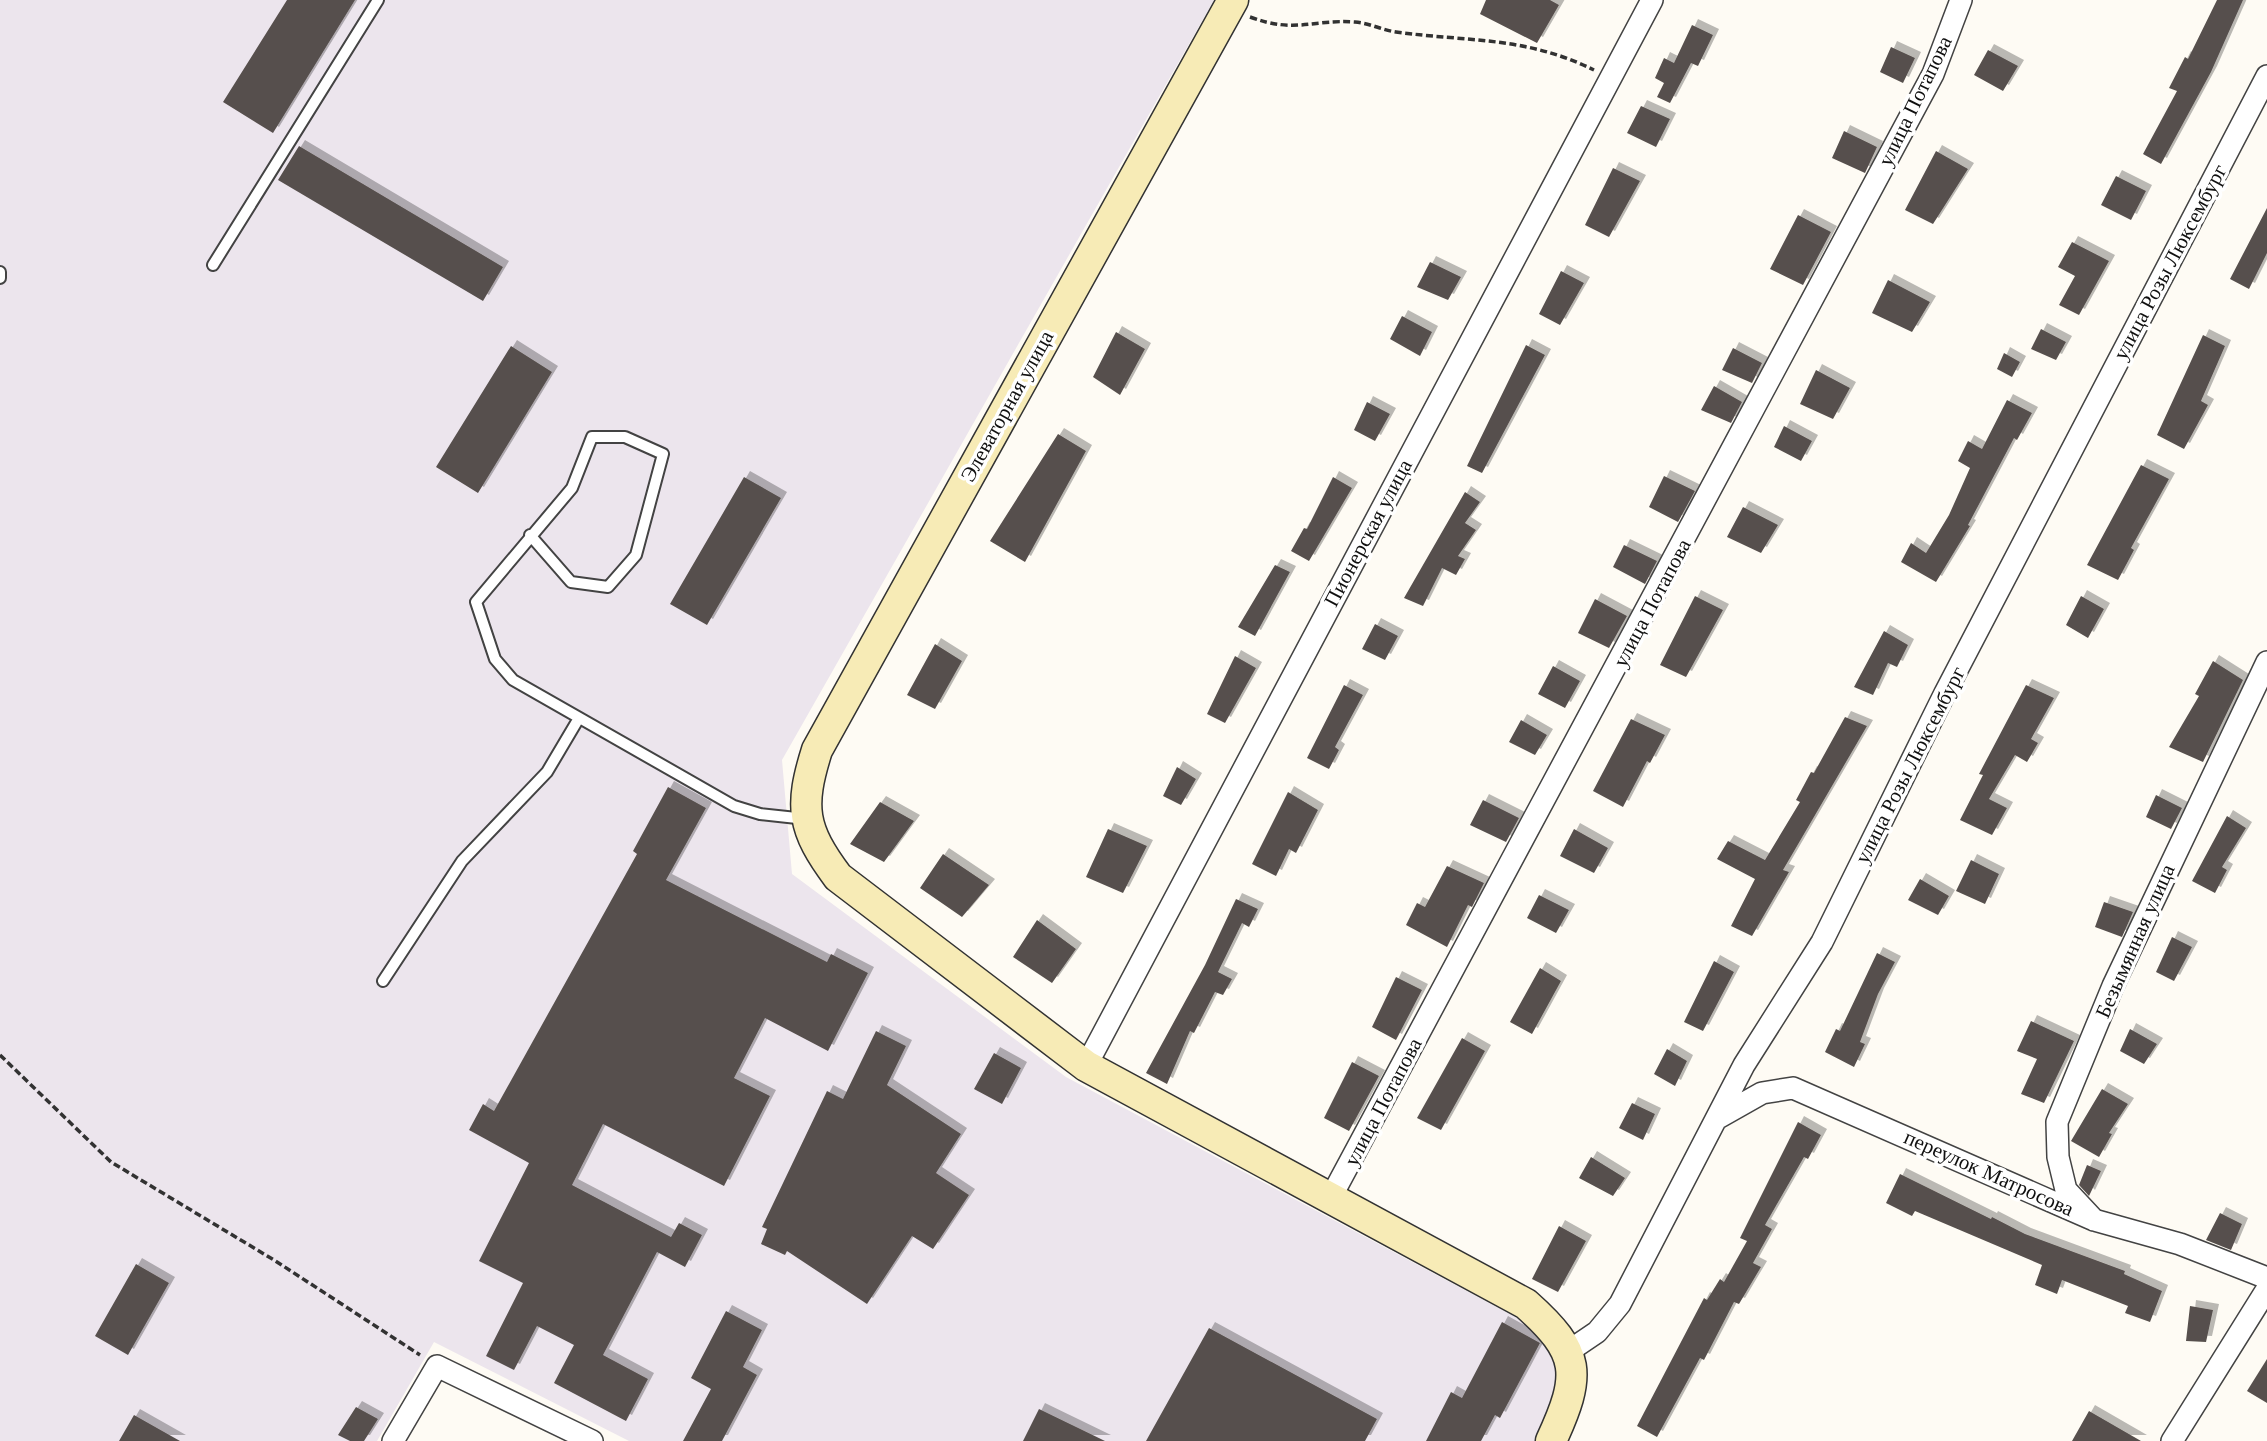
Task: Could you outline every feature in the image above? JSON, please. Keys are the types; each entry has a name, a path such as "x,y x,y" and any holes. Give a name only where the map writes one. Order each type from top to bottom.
{"main road":[{"name":"Элеваторная улица","path":"806,820 805,787 817,750 1231,5"},
{"path":"806,820 820,853 838,877 1086,1066 1525,1304 1551,1327 1569,1350 1569,1391 1565,1409 1551,1441"}],"street":[{"name":"Пионерская улица","path":"1086,1066 1652,0"},
{"name":"улица Потапова","path":"1330,1199 1933,74 1961,0"},
{"name":"улица Розы Люксембург","path":"1569,1350 1597,1332 1620,1304 1744,1065 1822,942 1945,693 2267,76"},
{"name":"Безымянная улица","path":"2094,1220 2066,1190 2058,1157 2057,1122 2113,986 2267,662"},
{"name":"переулок Матросова","path":"1716,1119 1762,1093 1793,1088 2094,1220 2180,1244 2267,1279"},
{"path":"2172,1441 2267,1289"},
{"path":"393,1441 437,1366 592,1441"}],"lane":[{"path":"213,265 378,0"},
{"path":"530,535 571,582 608,587 636,555 663,454 625,437 592,437 572,488 530,535 476,602 495,659 513,680 734,806 760,814 806,820"},
{"path":"383,981 462,861 547,772 579,718"}],"path":[{"path":"1231,5 1275,26 1354,22 1396,32 1483,38 1547,49 1611,78"},
{"path":"0,1055 111,1162 274,1260 437,1366"}],"shaded area":[{"path":"0,0 1214,0 782,760 792,874 1066,1077 1549,1335 1560,1394 1536,1441 629,1441 434,1342 377,1441 0,1441"}],"building":[{"path":"287,0 355,0 273,133 223,102"},
{"path":"1486,0 1550,0 1559,5 1537,43 1480,14"},
{"path":"2217,0 2243,0 2211,72 2161,164 2143,154 2177,91 2169,88 2185,57 2188,59"},
{"path":"1692,25 1713,35 1698,66 1691,63 1670,103 1657,97 1664,83 1655,78 1664,58 1674,63"},
{"path":"1891,47 1915,58 1903,83 1880,72"},
{"path":"1988,50 2018,66 2003,91 1974,75"},
{"path":"1641,106 1670,119 1656,147 1627,133"},
{"path":"1844,131 1877,147 1865,173 1832,158"},
{"path":"299,146 503,267 483,301 278,180"},
{"path":"1936,151 1968,169 1933,224 1905,210"},
{"path":"1613,168 1640,181 1609,237 1585,225"},
{"path":"2116,176 2146,191 2131,220 2101,205"},
{"path":"2267,208 2267,253 2249,289 2230,279"},
{"path":"1798,215 1831,232 1803,285 1770,269"},
{"path":"2072,242 2109,261 2079,315 2059,305 2075,276 2058,267"},
{"path":"1430,262 1461,277 1448,300 1417,287"},
{"path":"1561,271 1584,283 1560,325 1539,314"},
{"path":"1888,280 1930,302 1912,332 1872,313"},
{"path":"1402,316 1432,332 1420,356 1390,339"},
{"path":"2041,329 2066,342 2056,360 2031,349"},
{"path":"1116,332 1145,349 1120,395 1093,377"},
{"path":"2203,335 2225,346 2201,401 2208,405 2184,449 2157,435"},
{"path":"1526,345 1545,355 1482,473 1467,466"},
{"path":"511,346 552,372 478,493 436,467"},
{"path":"1733,348 1762,363 1752,383 1722,370"},
{"path":"2004,353 2020,362 2012,377 1997,369"},
{"path":"1816,370 1850,388 1833,419 1800,404"},
{"path":"1714,386 1742,402 1731,423 1701,410"},
{"path":"2007,400 2032,413 2017,440 2014,438 1968,525 1970,526 1936,582 1901,562 1911,543 1926,553 1949,515 1970,468 1958,461 1968,441 1982,449"},
{"path":"1367,402 1390,414 1375,441 1354,430"},
{"path":"1784,426 1812,441 1801,461 1774,447"},
{"path":"1058,434 1086,451 1025,562 990,541"},
{"path":"2141,465 2169,479 2131,548 2134,550 2118,580 2087,565"},
{"path":"1664,476 1695,491 1678,522 1649,507"},
{"path":"744,477 781,498 707,625 670,604"},
{"path":"1333,477 1352,488 1309,561 1291,551 1304,528 1307,529"},
{"path":"1465,492 1480,502 1465,523 1476,530 1458,556 1465,559 1456,575 1442,568 1423,606 1404,598"},
{"path":"1743,507 1778,525 1761,553 1727,537"},
{"path":"1624,545 1657,561 1645,584 1613,567"},
{"path":"1275,565 1290,572 1255,636 1238,627"},
{"path":"1695,596 1723,610 1686,677 1660,665"},
{"path":"2081,596 2104,609 2088,638 2066,625"},
{"path":"1595,599 1627,616 1609,648 1578,633"},
{"path":"1375,624 1398,636 1385,660 1362,649"},
{"path":"1884,631 1908,645 1897,667 1888,663 1873,695 1854,687"},
{"path":"935,644 962,661 935,709 907,695"},
{"path":"1235,656 1256,668 1225,723 1207,714"},
{"path":"2213,661 2243,680 2203,762 2169,747 2199,696 2195,694"},
{"path":"1553,666 1580,681 1565,708 1538,694"},
{"path":"1344,685 1363,695 1335,747 1339,750 1329,769 1307,758"},
{"path":"2026,685 2054,698 2031,739 2038,743 2027,762 2015,755 1989,799 2007,808 1992,835 1960,820 1983,775 1979,774"},
{"path":"1845,717 1867,726 1783,870 1789,872 1752,936 1731,926 1755,879 1717,859 1728,841 1765,860 1800,802 1796,800 1811,772 1814,773"},
{"path":"1631,719 1665,735 1650,763 1647,761 1623,807 1593,791"},
{"path":"1521,720 1547,735 1535,755 1509,742"},
{"path":"1177,767 1196,779 1181,805 1163,796"},
{"path":"668,787 706,808 666,880 827,962 831,954 868,973 828,1051 765,1018 734,1078 770,1096 724,1186 603,1124 572,1185 671,1237 679,1223 702,1235 685,1267 657,1252 603,1355 648,1379 626,1421 554,1383 574,1345 537,1326 514,1370 486,1356 523,1283 479,1261 529,1163 469,1130 483,1104 494,1111 637,854 633,851"},
{"path":"1288,792 1318,810 1296,853 1289,849 1276,876 1252,864"},
{"path":"2156,795 2182,808 2171,829 2146,817"},
{"path":"1483,800 1519,818 1506,842 1470,825"},
{"path":"880,802 914,821 884,862 850,844"},
{"path":"2227,816 2246,828 2222,867 2227,870 2215,893 2192,881"},
{"path":"1108,829 1147,846 1123,893 1086,877"},
{"path":"1574,829 1608,848 1594,873 1560,856"},
{"path":"943,854 989,885 962,917 920,888"},
{"path":"1971,860 1999,874 1985,904 1956,891"},
{"path":"1447,866 1484,883 1472,907 1468,905 1447,947 1406,925 1417,903 1425,907"},
{"path":"1920,879 1949,896 1938,915 1908,900"},
{"path":"1539,895 1569,910 1556,933 1527,918"},
{"path":"1236,899 1258,909 1249,927 1242,923 1218,972 1232,979 1223,995 1215,992 1194,1033 1190,1031 1167,1084 1146,1073 1205,965"},
{"path":"2104,902 2133,912 2122,937 2095,927"},
{"path":"1037,920 1076,949 1052,983 1013,957"},
{"path":"2172,937 2192,947 2174,981 2156,972"},
{"path":"1877,953 1895,962 1878,994 1860,1042 1865,1044 1854,1067 1825,1052 1836,1029 1840,1031"},
{"path":"1714,961 1734,972 1703,1031 1684,1022"},
{"path":"1540,968 1561,981 1532,1034 1510,1022"},
{"path":"1396,977 1422,990 1396,1040 1372,1027"},
{"path":"2031,1021 2074,1041 2044,1103 2021,1094 2037,1059 2017,1051"},
{"path":"2130,1029 2157,1044 2144,1064 2120,1051"},
{"path":"876,1031 906,1046 887,1085 961,1134 936,1173 969,1195 933,1249 912,1236 867,1304 787,1251 785,1255 761,1244 767,1229 762,1227 827,1091 843,1099"},
{"path":"1462,1038 1485,1051 1441,1130 1417,1118"},
{"path":"1667,1049 1687,1061 1675,1086 1654,1074"},
{"path":"994,1053 1021,1068 1002,1104 974,1089"},
{"path":"1352,1062 1379,1076 1349,1131 1324,1118"},
{"path":"2102,1089 2128,1104 2109,1133 2112,1134 2099,1157 2071,1141"},
{"path":"1632,1103 1655,1114 1643,1140 1619,1128"},
{"path":"1798,1122 1821,1135 1808,1159 1804,1157 1765,1225 1772,1229 1753,1263 1761,1267 1739,1304 1734,1302 1704,1360 1700,1358 1657,1437 1637,1426 1704,1298 1707,1300 1720,1279 1724,1282 1747,1241 1740,1238"},
{"path":"1591,1157 1625,1178 1613,1196 1579,1178"},
{"path":"2087,1165 2101,1171 2089,1196 2079,1185"},
{"path":"1900,1174 1991,1219 1992,1217 2025,1234 2125,1271 2124,1274 2162,1291 2150,1322 2125,1313 2128,1306 2062,1280 2057,1294 2035,1285 2042,1265 1915,1211 1912,1216 1886,1203"},
{"path":"2220,1213 2242,1224 2231,1250 2206,1240"},
{"path":"1559,1226 1586,1241 1558,1292 1532,1279"},
{"path":"136,1264 169,1283 128,1355 95,1336"},
{"path":"2190,1306 2213,1310 2206,1342 2186,1341"},
{"path":"726,1311 762,1330 743,1367 757,1375 722,1441 683,1441 711,1389 691,1378"},
{"path":"1502,1322 1540,1343 1500,1418 1495,1415 1481,1441 1426,1441 1451,1392 1462,1398"},
{"path":"1209,1328 1377,1419 1365,1441 1146,1441"},
{"path":"2267,1359 2267,1403 2247,1391"},
{"path":"356,1407 378,1419 364,1441 350,1441 338,1435"},
{"path":"1039,1409 1105,1441 1023,1441"},
{"path":"2089,1411 2141,1441 2072,1441"},
{"path":"134,1415 180,1441 119,1441"}]}
